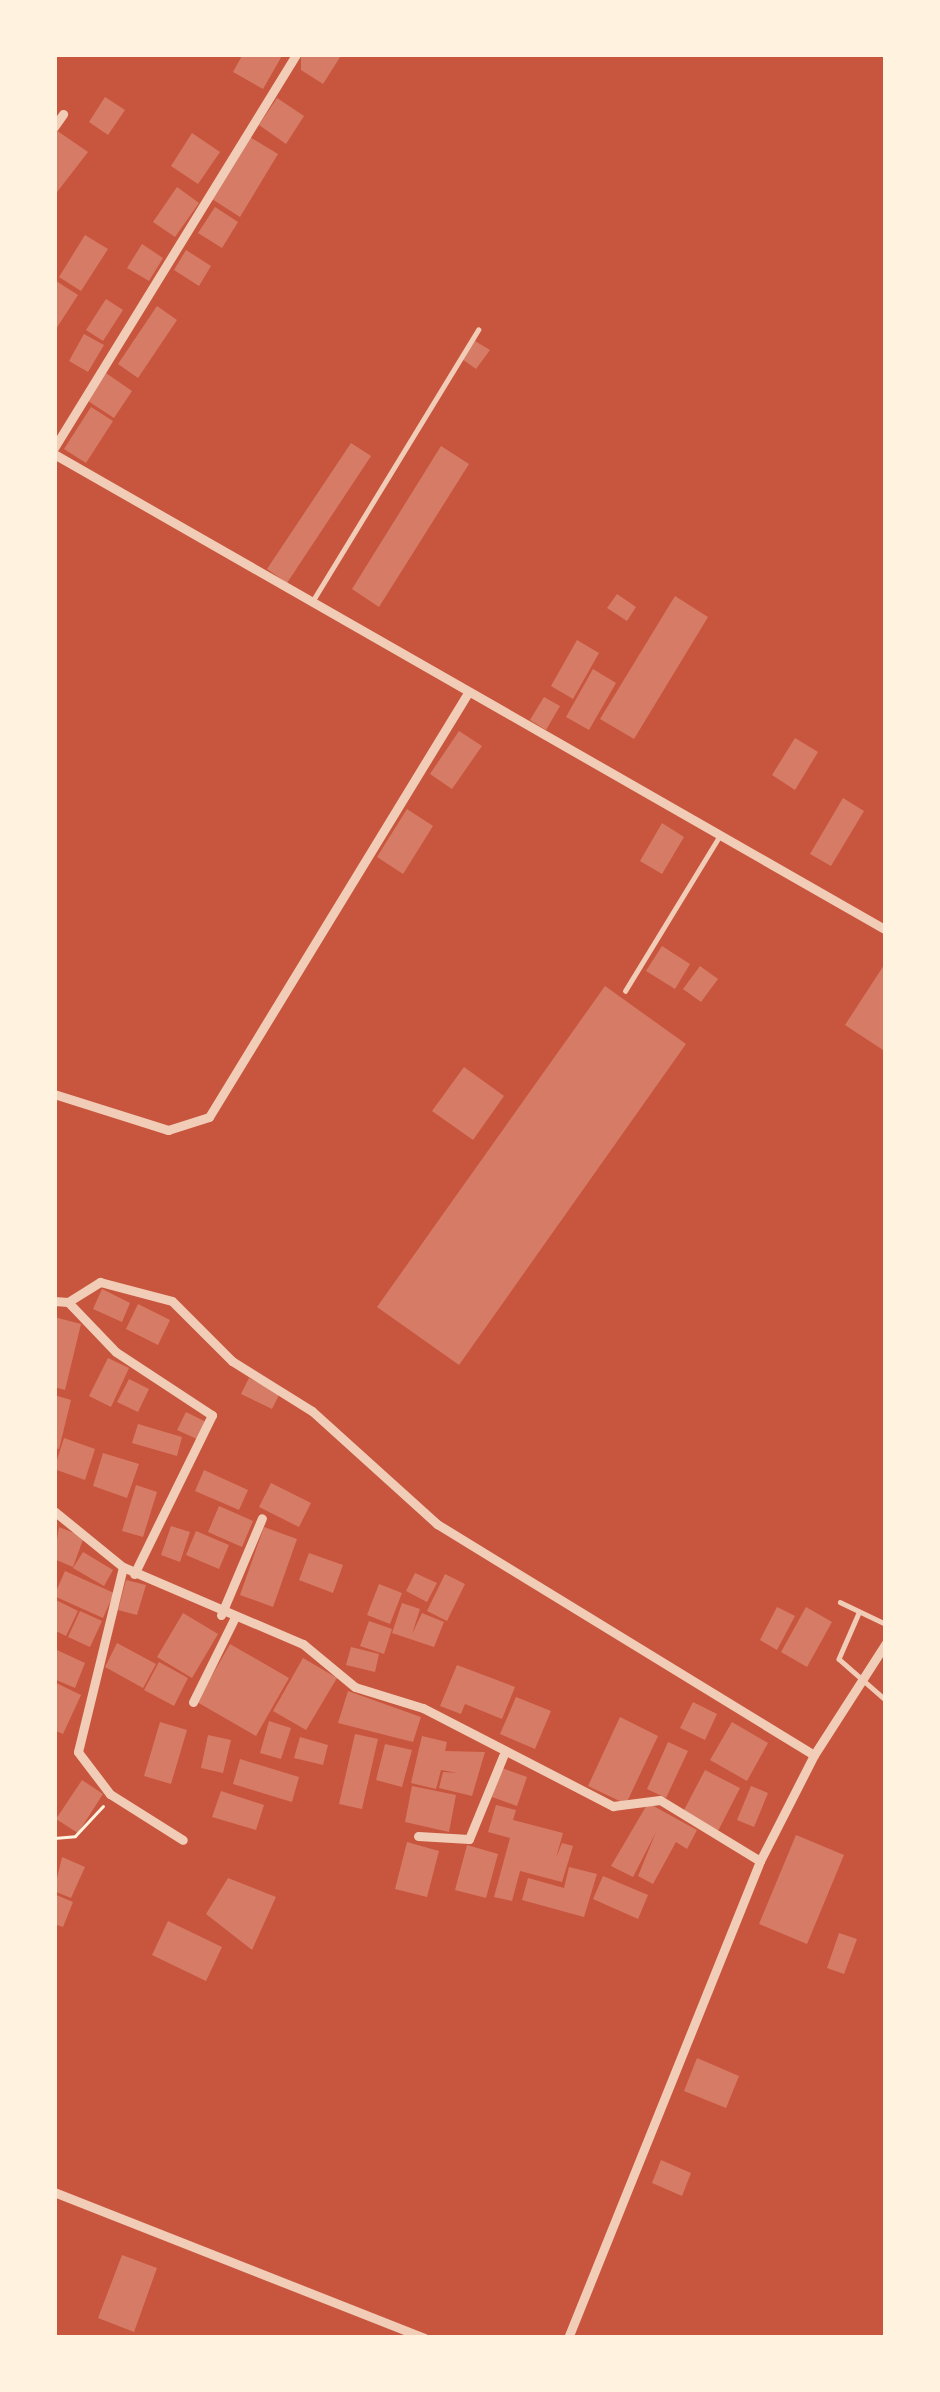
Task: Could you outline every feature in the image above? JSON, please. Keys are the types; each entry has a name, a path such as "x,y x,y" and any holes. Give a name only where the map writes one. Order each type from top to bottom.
{"street":[{"path":"296,54 54,451 468,693 723,832 886,930"},
{"path":"54,127 63,113"},
{"path":"54,1094 167,1130 209,1117 468,693"},
{"path":"54,1301 68,1302 100,1282 172,1301 232,1361 312,1411 437,1525 814,1755"},
{"path":"68,1302 130,1363 212,1415 134,1574"},
{"path":"54,1511 134,1574 221,1615 303,1644 355,1688 423,1708 503,1756 613,1806 660,1800 760,1862"},
{"path":"221,1615 262,1518"},
{"path":"123,1567 77,1735 81,1763 110,1794 183,1840"},
{"path":"193,1702 234,1619"},
{"path":"568,2338 760,1862 814,1755 886,1643"},
{"path":"418,1836 469,1839 503,1756"},
{"path":"54,2192 424,2338"}],"lane":[{"path":"312,602 478,330"},
{"path":"625,991 723,832"},
{"path":"840,1602 886,1624"},
{"path":"859,1613 839,1659 860,1684 886,1700"}],"path":[{"path":"54,1838 75,1836 110,1794"}],"building":[{"path":"243,54 283,54 263,89 233,72"},
{"path":"301,54 342,54 323,84 301,70"},
{"path":"105,97 125,110 108,135 89,122"},
{"path":"277,98 304,116 286,144 259,125"},
{"path":"56,130 88,152 54,196 54,134"},
{"path":"192,133 220,152 198,184 171,166"},
{"path":"250,137 278,154 240,217 212,199"},
{"path":"177,187 199,203 175,237 153,222"},
{"path":"215,207 238,222 222,248 198,233"},
{"path":"85,235 108,249 81,291 59,277"},
{"path":"142,244 163,258 149,281 127,268"},
{"path":"186,250 211,266 199,286 174,270"},
{"path":"54,284 78,295 54,332"},
{"path":"106,299 123,310 103,341 86,330"},
{"path":"157,306 177,320 138,378 118,364"},
{"path":"84,334 104,345 88,372 69,361"},
{"path":"475,341 490,350 476,369 462,359"},
{"path":"106,373 132,391 114,418 88,401"},
{"path":"91,407 113,421 86,463 64,449"},
{"path":"351,443 371,456 287,583 267,569"},
{"path":"441,446 469,464 379,607 352,589"},
{"path":"617,594 636,607 627,621 607,608"},
{"path":"675,596 708,617 634,739 600,719"},
{"path":"577,640 599,653 573,699 551,686"},
{"path":"593,669 616,683 589,730 566,717"},
{"path":"544,697 560,706 546,730 530,720"},
{"path":"459,731 482,746 452,789 430,774"},
{"path":"795,738 818,752 795,790 772,775"},
{"path":"843,798 864,811 831,866 810,854"},
{"path":"407,809 433,826 403,874 377,857"},
{"path":"662,823 684,837 662,874 640,861"},
{"path":"662,946 690,964 675,989 646,971"},
{"path":"886,962 886,1052 845,1025"},
{"path":"700,966 718,979 701,1002 683,989"},
{"path":"605,986 686,1044 459,1365 377,1307"},
{"path":"464,1067 504,1096 473,1140 432,1111"},
{"path":"102,1289 130,1303 122,1322 93,1309"},
{"path":"138,1304 170,1320 158,1345 126,1329"},
{"path":"54,1317 81,1324 65,1390 54,1387"},
{"path":"108,1358 129,1368 111,1407 89,1396"},
{"path":"249,1378 280,1393 272,1409 241,1394"},
{"path":"129,1379 149,1389 138,1412 117,1402"},
{"path":"54,1395 71,1400 59,1449 54,1448"},
{"path":"186,1412 208,1423 199,1440 177,1430"},
{"path":"138,1424 182,1437 177,1456 132,1443"},
{"path":"64,1438 95,1449 85,1480 54,1469"},
{"path":"103,1453 139,1464 127,1498 93,1486"},
{"path":"204,1470 248,1490 239,1510 195,1491"},
{"path":"271,1483 311,1503 299,1527 259,1507"},
{"path":"136,1485 157,1492 143,1537 122,1531"},
{"path":"219,1506 253,1521 242,1547 208,1532"},
{"path":"171,1526 190,1532 180,1562 161,1555"},
{"path":"59,1527 84,1537 73,1567 54,1559"},
{"path":"264,1527 297,1539 273,1607 240,1595"},
{"path":"196,1531 229,1545 219,1569 186,1555"},
{"path":"83,1552 113,1570 104,1586 73,1568"},
{"path":"309,1553 343,1565 333,1593 299,1580"},
{"path":"65,1571 114,1593 103,1618 54,1596"},
{"path":"415,1573 437,1583 427,1602 406,1591"},
{"path":"445,1574 465,1584 447,1621 427,1611"},
{"path":"126,1580 146,1585 137,1615 118,1610"},
{"path":"379,1584 402,1593 390,1624 367,1615"},
{"path":"54,1599 78,1611 66,1636 54,1630"},
{"path":"402,1603 420,1609 412,1634 422,1613 444,1622 434,1647 392,1633"},
{"path":"777,1607 795,1616 777,1650 760,1640"},
{"path":"806,1607 832,1622 807,1667 781,1652"},
{"path":"80,1611 102,1621 90,1647 68,1637"},
{"path":"183,1613 218,1634 192,1678 157,1657"},
{"path":"369,1621 392,1629 384,1654 360,1646"},
{"path":"117,1643 156,1664 143,1688 105,1667"},
{"path":"230,1644 289,1678 256,1736 197,1702"},
{"path":"351,1647 379,1654 375,1672 346,1665"},
{"path":"57,1650 85,1663 75,1688 54,1679"},
{"path":"303,1658 337,1678 306,1730 273,1711"},
{"path":"159,1662 188,1678 174,1706 144,1690"},
{"path":"457,1665 515,1687 502,1719 465,1704 461,1714 440,1706"},
{"path":"54,1682 81,1695 63,1734 54,1730"},
{"path":"348,1691 421,1717 413,1742 338,1723"},
{"path":"516,1697 551,1711 535,1749 500,1734"},
{"path":"693,1702 717,1714 705,1740 680,1728"},
{"path":"620,1717 658,1736 626,1804 588,1786"},
{"path":"269,1721 291,1728 281,1759 260,1753"},
{"path":"160,1722 187,1730 171,1784 144,1776"},
{"path":"732,1722 768,1743 747,1781 710,1760"},
{"path":"355,1734 378,1739 362,1809 339,1804"},
{"path":"208,1735 231,1740 223,1773 201,1768"},
{"path":"422,1736 447,1742 445,1751 485,1752 472,1796 439,1788 443,1772 458,1773 441,1770 436,1789 411,1783"},
{"path":"300,1737 328,1745 323,1765 294,1758"},
{"path":"668,1742 688,1751 666,1798 647,1789"},
{"path":"385,1744 412,1750 402,1787 376,1780"},
{"path":"240,1759 299,1777 292,1802 233,1784"},
{"path":"502,1768 527,1777 517,1806 492,1797"},
{"path":"705,1770 740,1788 718,1831 683,1812"},
{"path":"82,1780 103,1794 78,1833 56,1819"},
{"path":"412,1786 456,1795 449,1832 405,1822"},
{"path":"751,1786 768,1793 754,1827 737,1820"},
{"path":"221,1791 264,1805 256,1830 212,1817"},
{"path":"648,1803 697,1830 687,1849 676,1842 653,1884 638,1876 656,1832 633,1877 611,1866"},
{"path":"496,1805 516,1810 513,1820 563,1833 556,1858 562,1843 573,1846 562,1882 520,1871 512,1901 494,1897 510,1838 488,1832"},
{"path":"796,1835 844,1855 807,1944 759,1924"},
{"path":"407,1842 439,1851 427,1897 395,1889"},
{"path":"467,1845 498,1854 486,1898 455,1890"},
{"path":"62,1857 85,1867 71,1898 54,1891"},
{"path":"569,1867 597,1874 584,1917 522,1900 528,1878 564,1888"},
{"path":"603,1876 648,1895 638,1919 593,1899"},
{"path":"228,1878 276,1897 252,1950 206,1914"},
{"path":"54,1894 73,1902 63,1927 54,1924"},
{"path":"168,1921 222,1947 206,1981 152,1955"},
{"path":"839,1933 857,1939 844,1974 827,1968"},
{"path":"697,2058 739,2076 726,2108 684,2091"},
{"path":"661,2160 691,2173 682,2196 652,2183"},
{"path":"122,2255 157,2268 134,2332 98,2318"}]}
